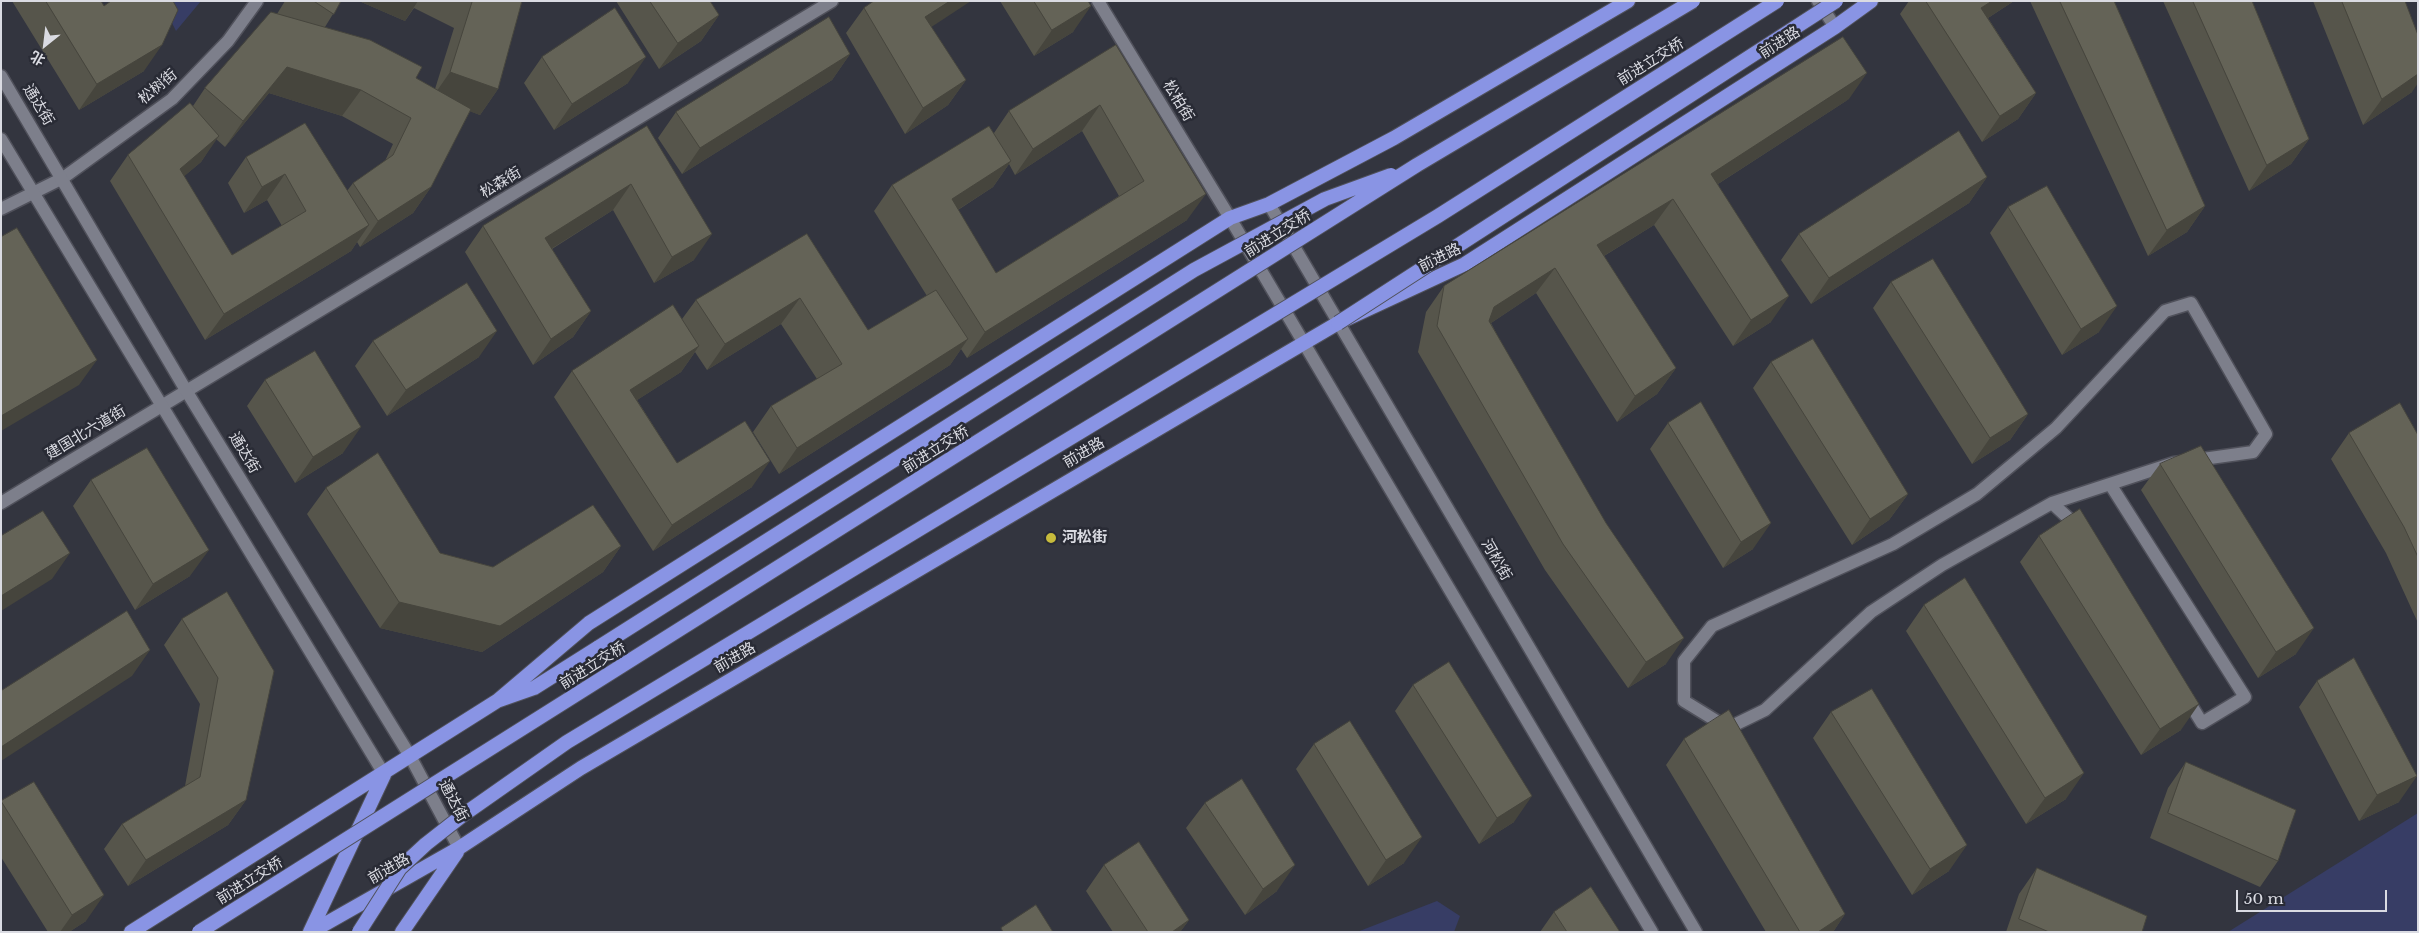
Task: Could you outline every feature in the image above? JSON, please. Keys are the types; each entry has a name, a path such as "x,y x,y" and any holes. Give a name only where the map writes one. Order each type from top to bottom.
{"highway":[{"path":"131,932 497,701 589,623 1230,218 1269,204 1394,138 1628,1"},
{"name":"前进立交桥","path":"199,932 1418,166 1693,1"},
{"name":"前进立交桥","path":"359,932 400,868 464,815 567,742 1438,216 1777,1"},
{"path":"1338,323 1836,1"},
{"name":"前进路","path":"311,932 459,848 581,768 1305,342 1338,323 1465,264 1835,27 1871,1"},
{"path":"497,701 534,688 1194,270 1325,199 1418,166"},
{"path":"311,932 384,774"},
{"path":"402,932 459,848"}],"street":[{"name":"松树街","path":"1,210 62,178 172,99 228,41 257,1"},
{"name":"松森街","path":"187,392 832,1"},
{"name":"松柏街","path":"1098,1 1230,218"},
{"path":"1818,1 1835,27"},
{"name":"通达街","path":"1,76 187,392 410,756 459,848"},
{"path":"1,139 384,774"},
{"name":"河松街","path":"1269,204 1696,932"},
{"path":"1230,218 1652,932"},
{"path":"2191,303 2266,434 2253,452 2174,463 2110,484 2052,503 1942,566 1871,612 1766,710 1728,728 1684,702 1684,661 1712,626 1893,544 1977,494 2056,428 2165,311 2191,303"},
{"name":"建国北六道街","path":"1,503 187,392"},
{"path":"2110,484 2245,697 2202,722 2181,690"},
{"path":"2052,503 2077,526 2088,543"}],"shaded area":[{"path":"161,1 201,1 176,31"},
{"path":"2418,813 2418,932 2228,932"},
{"path":"1437,901 1460,916 1454,932 1357,932"}],"building":[{"path":"46,1 101,1 104,6 111,1 173,1 178,10 162,45 97,84"},
{"path":"314,1 341,1 334,14"},
{"path":"471,1 522,1 498,89 450,72"},
{"path":"650,1 710,1 719,15 678,43"},
{"path":"874,1 950,1 925,17 966,80 923,108 864,8"},
{"path":"1034,1 1088,1 1091,6 1052,30"},
{"path":"1926,1 1992,1 1981,8 2036,93 2000,116"},
{"path":"2060,1 2114,1 2205,206 2167,230"},
{"path":"2193,1 2252,1 2309,139 2267,165"},
{"path":"2342,1 2405,1 2418,35 2418,74 2382,99"},
{"path":"615,8 646,57 572,104 542,57"},
{"path":"271,12 370,40 422,67 416,78 471,109 431,187 378,221 353,183 393,155 411,118 361,90 287,67 243,121 205,88"},
{"path":"829,17 850,54 700,148 676,112"},
{"path":"1843,37 1867,73 1711,174 1789,296 1751,320 1673,199 1597,245 1676,368 1635,396 1555,268 1494,307 1489,321 1606,523 1684,638 1646,662 1563,544 1437,326 1444,286"},
{"path":"1116,45 1206,194 985,332 892,185 989,126 1011,161 952,199 996,273 1144,181 1100,105 1033,149 1009,111"},
{"path":"190,103 219,136 180,169 232,255 306,211 285,174 262,187 246,157 305,123 369,225 224,314 128,155"},
{"path":"647,126 712,234 672,257 631,184 545,238 591,311 551,339 483,226"},
{"path":"1959,131 1987,177 1829,278 1799,234"},
{"path":"2047,186 2117,306 2081,329 2008,207"},
{"path":"17,228 97,360 1,416 1,237"},
{"path":"807,234 868,330 936,290 968,339 797,448 771,406 842,364 800,298 725,344 696,300"},
{"path":"1933,259 2028,414 1990,438 1891,282"},
{"path":"467,283 497,331 406,390 373,341"},
{"path":"673,305 699,346 630,390 677,463 745,421 770,461 672,525 572,371"},
{"path":"1813,339 1908,494 1870,519 1771,362"},
{"path":"315,351 361,427 313,457 265,380"},
{"path":"1701,402 1771,523 1741,542 1668,423"},
{"path":"2400,403 2418,435 2418,557 2404,527 2349,433"},
{"path":"2201,446 2314,628 2276,652 2160,464"},
{"path":"147,448 209,550 153,584 91,480"},
{"path":"378,453 440,553 493,567 593,505 621,546 500,626 399,602 326,488"},
{"path":"2080,509 2199,704 2160,729 2039,536"},
{"path":"43,511 70,553 1,596 1,536"},
{"path":"1965,578 2084,773 2045,798 1924,605"},
{"path":"227,592 274,671 246,800 146,860 122,824 200,777 218,678 182,619"},
{"path":"127,611 150,650 1,747 1,691"},
{"path":"2354,658 2417,776 2377,795 2317,681"},
{"path":"1449,662 1532,796 1497,818 1413,685"},
{"path":"1872,689 1967,845 1930,869 1831,712"},
{"path":"1729,710 1845,914 1818,932 1800,932 1684,739"},
{"path":"1350,721 1422,837 1386,860 1314,744"},
{"path":"2186,762 2296,810 2278,861 2168,813"},
{"path":"1242,779 1295,865 1263,889 1205,803"},
{"path":"34,782 104,895 72,915 1,801"},
{"path":"1139,842 1189,920 1172,932 1148,932 1104,865"},
{"path":"2037,868 2147,916 2142,932 2049,932 2019,919"},
{"path":"1591,887 1620,932 1567,932 1554,912"},
{"path":"1036,905 1053,932 1003,932 1001,928"}],"place":[{"name":"河松街","path":"1051,538"}]}
